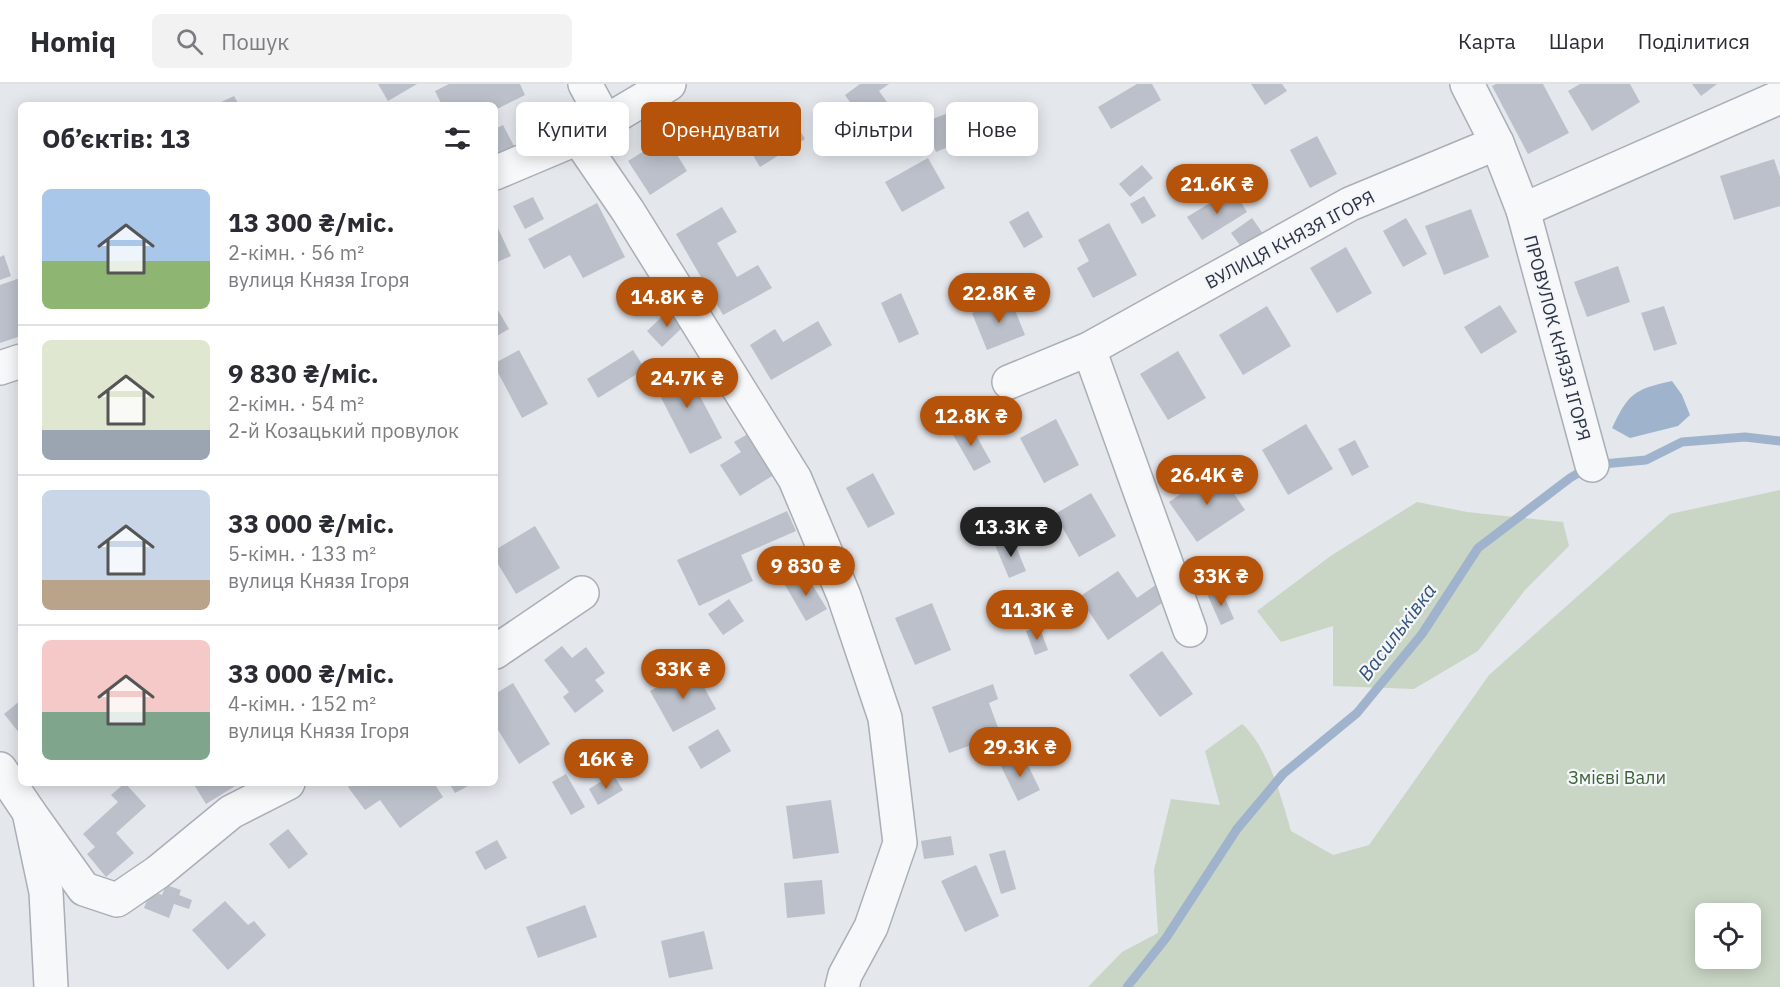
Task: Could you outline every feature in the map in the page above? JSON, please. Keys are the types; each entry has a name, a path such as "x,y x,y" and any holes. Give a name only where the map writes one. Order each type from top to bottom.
{"street":[{"path":"585,84 595,102"},
{"path":"629,107 669,84"},
{"path":"1467,84 1497,143 1523,210 1780,97"},
{"name":"ВУЛИЦЯ КНЯЗЯ ІГОРЯ","path":"1009,382 1089,349 1350,204 1497,143"},
{"path":"498,173 536,156"},
{"path":"590,156 628,211 795,479 844,596 885,718 900,843 871,927 845,975 842,987"},
{"name":"ПРОВУЛОК КНЯЗЯ ІГОРЯ","path":"1523,210 1592,465"},
{"path":"1089,349 1190,630"},
{"path":"0,368 18,362"},
{"path":"498,650 582,593"},
{"path":"0,769 84,890 117,900 158,872 231,812 282,786"},
{"path":"29,812 46,892 51,987"}],"green space":[{"name":"Змієві Вали","path":"1780,490 1780,987 1088,987 1122,952 1158,933 1154,870 1171,799 1220,805 1205,751 1242,724 1251,733 1266,759 1291,831 1333,855 1369,845 1489,675 1670,514"},
{"path":"1417,502 1467,512 1563,522 1569,546 1525,590 1478,651 1414,689 1333,686 1333,626 1281,642 1257,611 1332,555"}],"water":[{"path":"1672,381 1682,395 1690,415 1678,426 1630,438 1612,428 1623,407 1634,395 1649,387"}],"building":[{"path":"378,84 417,84 388,101"},
{"path":"449,84 520,84 525,95 498,108 498,102 440,102 435,91"},
{"path":"860,84 889,84 879,91 887,102 850,102 845,95"},
{"path":"1137,84 1152,84 1161,100 1111,129 1098,107"},
{"path":"1251,84 1282,84 1287,91 1265,105"},
{"path":"1496,84 1543,84 1569,133 1528,154 1492,86"},
{"path":"1580,84 1630,84 1640,102 1592,131 1568,91"},
{"path":"1692,84 1717,84 1701,96"},
{"path":"234,96 237,102 221,102"},
{"path":"946,114 946,148 936,152 934,147 934,118"},
{"path":"503,125 515,148 498,156 498,128"},
{"path":"1317,136 1337,174 1310,188 1290,150"},
{"path":"641,153 641,156 678,156 687,171 650,195 628,161"},
{"path":"753,156 778,156 760,167"},
{"path":"928,158 945,188 902,212 885,182"},
{"path":"1774,159 1780,177 1780,206 1734,220 1720,176"},
{"path":"1142,165 1153,178 1130,197 1119,184"},
{"path":"1233,189 1247,212 1202,240 1187,217"},
{"path":"1144,196 1156,216 1142,224 1130,204"},
{"path":"533,197 544,219 525,229 513,206"},
{"path":"597,203 625,257 583,278 570,255 544,269 528,239"},
{"path":"722,207 737,232 717,243 737,277 758,265 772,288 723,315 676,234"},
{"path":"1471,209 1489,257 1444,275 1425,226"},
{"path":"1028,211 1043,237 1024,248 1009,222"},
{"path":"1252,218 1266,238 1245,252 1231,233"},
{"path":"1406,218 1427,254 1403,267 1383,231"},
{"path":"1109,223 1137,275 1093,298 1077,268 1089,261 1078,240"},
{"path":"498,228 511,256 498,262"},
{"path":"1346,247 1372,293 1337,313 1310,268"},
{"path":"4,255 11,276 0,280 0,257"},
{"path":"1618,266 1630,302 1587,317 1574,282"},
{"path":"18,279 18,337 0,343 0,285"},
{"path":"901,293 919,334 899,343 881,303"},
{"path":"1010,298 1025,335 987,350 972,313"},
{"path":"1500,305 1517,332 1481,354 1464,327"},
{"path":"1267,306 1291,346 1243,375 1219,335"},
{"path":"1664,306 1677,344 1654,351 1641,313"},
{"path":"671,308 686,324 662,347 647,331"},
{"path":"498,310 509,329 498,335"},
{"path":"818,321 832,345 771,380 750,345 775,329 783,342"},
{"path":"519,350 548,404 522,418 498,373 498,361"},
{"path":"633,350 645,369 598,398 587,379"},
{"path":"1178,351 1206,398 1168,420 1140,374"},
{"path":"683,364 722,438 690,454 652,380"},
{"path":"1056,419 1079,465 1044,483 1020,438"},
{"path":"969,423 991,462 974,471 952,433"},
{"path":"1306,424 1333,469 1288,495 1262,450"},
{"path":"751,432 777,473 740,496 720,465 741,452 734,442"},
{"path":"1355,440 1369,467 1352,476 1338,449"},
{"path":"1217,469 1245,510 1197,542 1169,502"},
{"path":"873,473 895,514 868,528 846,488"},
{"path":"1091,493 1116,536 1079,557 1055,514"},
{"path":"787,511 796,531 741,555 753,581 699,606 677,560"},
{"path":"535,526 560,568 516,594 498,564 498,548"},
{"path":"1012,537 1026,571 1009,578 995,545"},
{"path":"1118,571 1137,598 1157,584 1168,599 1108,640 1079,597"},
{"path":"805,573 827,609 806,621 785,585"},
{"path":"1221,589 1234,619 1221,625 1207,594"},
{"path":"729,599 744,621 723,635 708,614"},
{"path":"932,603 951,650 915,665 895,618"},
{"path":"1039,626 1048,650 1035,655 1026,631"},
{"path":"562,646 572,658 586,647 605,673 595,680 604,691 575,713 563,697 569,692 544,660"},
{"path":"1162,651 1193,694 1160,717 1129,675"},
{"path":"693,667 716,709 673,732 650,691"},
{"path":"513,683 550,744 519,764 498,730 498,692"},
{"path":"993,684 998,699 989,703 1004,744 983,751 980,742 949,753 932,707"},
{"path":"18,702 18,731 4,714"},
{"path":"718,729 731,751 701,769 688,747"},
{"path":"1023,755 1040,790 1018,801 1001,766"},
{"path":"566,774 585,807 571,815 552,782"},
{"path":"613,774 623,790 598,805 589,789"},
{"path":"122,786 128,786 146,806 116,833 134,853 106,877 87,854 95,847 83,834 118,802 111,795"},
{"path":"195,786 235,786 206,804"},
{"path":"436,786 443,797 400,828 380,800 365,810 348,787"},
{"path":"451,786 468,786 455,793"},
{"path":"831,800 839,853 793,859 786,806"},
{"path":"288,829 308,854 289,869 269,844"},
{"path":"951,836 954,855 924,859 921,841"},
{"path":"497,840 507,858 485,870 475,852"},
{"path":"1005,850 1016,889 1001,894 989,854"},
{"path":"976,865 999,916 965,932 941,881"},
{"path":"822,880 825,914 787,918 784,883"},
{"path":"166,885 181,890 179,895 192,900 189,909 174,904 169,918 144,908 151,890 162,895"},
{"path":"225,901 248,925 254,921 266,935 228,970 192,930"},
{"path":"585,905 597,937 538,958 526,927"},
{"path":"704,931 713,969 669,978 661,941"}],"waterway":[{"name":"Васильківка","path":"1127,987 1166,938 1237,829 1283,774 1357,713 1422,634 1478,548 1570,478 1592,465 1646,460 1682,442 1745,437 1780,441"}]}
